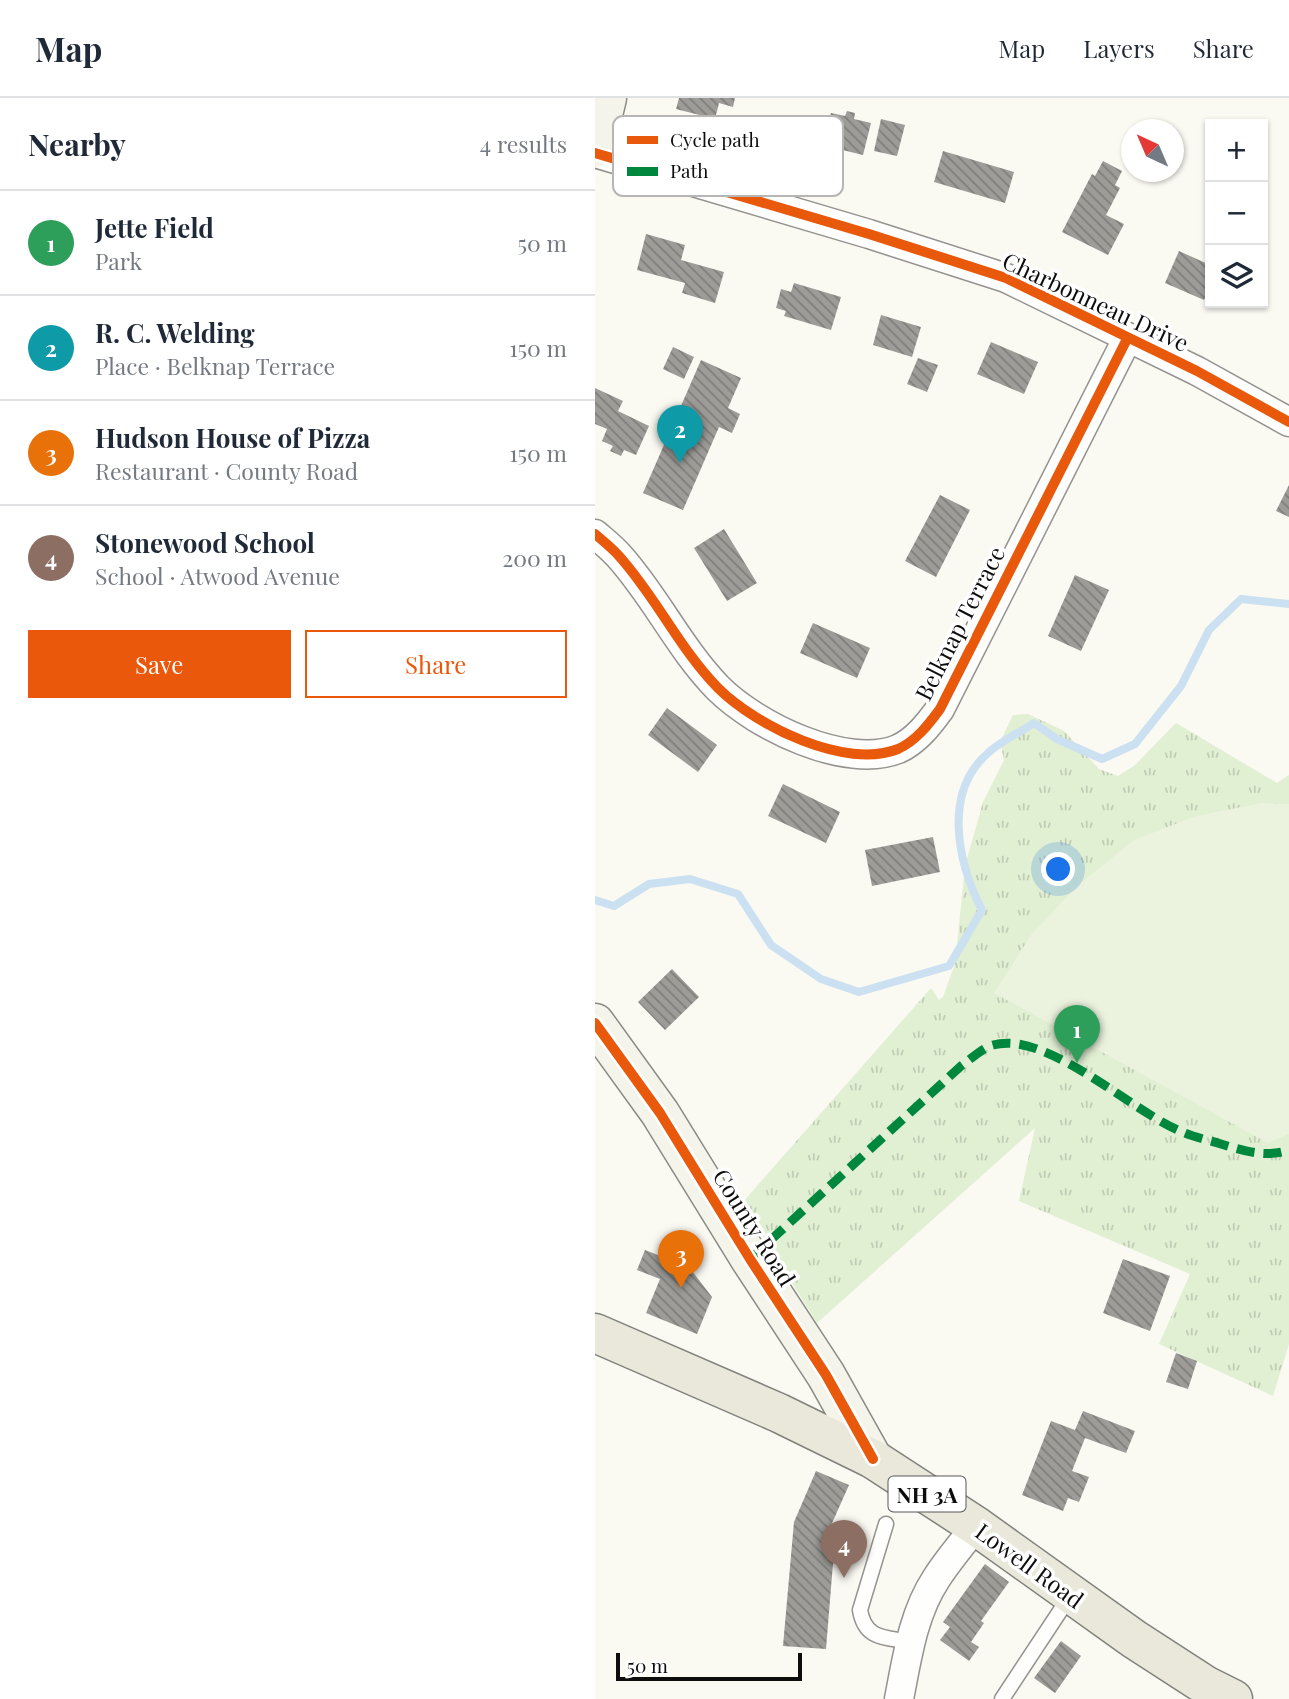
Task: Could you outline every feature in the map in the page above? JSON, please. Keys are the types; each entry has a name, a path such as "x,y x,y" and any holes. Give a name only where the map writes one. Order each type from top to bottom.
{"main road":[{"name":"Lowell Road","path":"595,1333 779,1413 873,1458 976,1525 1185,1672 1233,1699"}],"street":[{"path":"595,148 607,98"},
{"name":"Charbonneau Drive","path":"595,153 613,158"},
{"name":"Charbonneau Drive","path":"740,196 1006,278 1197,372 1289,422"},
{"name":"Belknap Terrace","path":"595,534 618,555 687,651 719,689 742,707 791,735 845,753 873,755 900,748 922,732 940,709 1127,339"},
{"name":"County Road","path":"595,1023 660,1113 826,1376 873,1458"},
{"path":"899,1699 910,1642 922,1605 935,1580 976,1525"}],"lane":[{"path":"886,1524 860,1610 862,1623 872,1634 910,1642"},
{"path":"1002,1699 1071,1594"}],"green space":[{"path":"1028,714 1064,731 1099,769 1118,776 1135,765 1176,723 1277,783 1289,775 1289,1344 1273,1396 1159,1344 1190,1274 1019,1201 1035,1128 817,1323 742,1203 931,988 939,1000 943,997 955,964 965,866 983,802 1004,760 1000,742 1013,715"},
{"path":"1262,803 1289,804 1289,1134 1268,1143 994,993 1031,935 1077,886 1134,840 1196,816"}],"building":[{"path":"679,98 735,98 733,107 719,103 716,116 703,116 676,109"},
{"path":"847,111 855,113 854,119 871,123 863,155 843,150 843,116 830,116 831,113 845,116"},
{"path":"881,119 905,125 897,156 874,151"},
{"path":"943,151 1014,172 1005,203 934,182"},
{"path":"1103,161 1121,170 1115,185 1120,188 1106,215 1124,224 1108,255 1062,232 1092,174 1095,176"},
{"path":"646,234 685,245 681,260 724,272 715,303 682,293 685,283 637,270"},
{"path":"1179,251 1205,263 1204,300 1165,283"},
{"path":"794,283 841,297 831,330 784,316 786,311 776,308 781,289 791,292"},
{"path":"881,315 921,327 912,357 873,345"},
{"path":"991,342 1038,362 1024,394 977,374"},
{"path":"673,347 694,357 684,379 663,369"},
{"path":"918,358 938,365 927,392 907,384"},
{"path":"701,360 741,378 728,408 740,414 732,433 719,427 683,510 643,493"},
{"path":"595,388 623,401 618,411 649,426 636,455 624,450 621,456 610,451 613,446 602,441 607,429 595,424"},
{"path":"1289,485 1289,517 1276,511"},
{"path":"940,495 970,510 936,577 905,561"},
{"path":"724,529 757,583 727,601 694,548"},
{"path":"1075,575 1109,590 1081,651 1048,636"},
{"path":"813,623 870,648 857,678 800,653"},
{"path":"667,708 717,745 698,772 648,735"},
{"path":"783,784 840,812 826,843 768,816"},
{"path":"933,837 940,872 872,886 865,850"},
{"path":"672,969 699,997 665,1030 638,1002"},
{"path":"645,1250 689,1267 712,1297 697,1334 646,1313 660,1279 637,1270"},
{"path":"1123,1259 1170,1276 1150,1331 1103,1313"},
{"path":"1176,1353 1197,1361 1188,1389 1166,1382"},
{"path":"1083,1411 1135,1431 1126,1453 1085,1438 1072,1471 1089,1477 1079,1502 1068,1498 1063,1511 1022,1495 1051,1421 1075,1430"},
{"path":"816,1471 849,1485 825,1539 835,1539 826,1649 783,1646 794,1522"},
{"path":"985,1564 1009,1582 981,1621 984,1623 971,1642 979,1647 969,1661 940,1640 950,1627 943,1622"},
{"path":"1061,1641 1081,1656 1055,1693 1034,1678"}],"waterway":[{"path":"595,900 614,906 649,884 690,879 738,894 771,945 821,979 859,992 949,966 982,910 966,871 959,829 964,788 974,769 988,753 1034,723 1057,739 1102,759 1135,744 1181,686 1209,630 1241,599 1289,604"}],"marked path":[{"path":"750,1259 961,1066 993,1045 1014,1044 1038,1049 1088,1075 1160,1121 1190,1135 1255,1153 1289,1150"}],"cycle path":[{"path":"595,153 613,158"},
{"path":"740,196 1006,278 1197,371 1289,422"},
{"path":"595,534 616,553 645,588 704,673 718,688 755,717 803,741 828,749 853,754 877,754 898,749 916,737 940,709 1127,339"},
{"path":"595,1023 660,1113 750,1259 826,1375 873,1459"}],"place":[{"name":"R. C. Welding","path":"680,463"},
{"name":"Jette Field","path":"1077,1063"},
{"name":"Hudson House of Pizza","path":"681,1288"},
{"name":"Stonewood School","path":"844,1578"}]}
